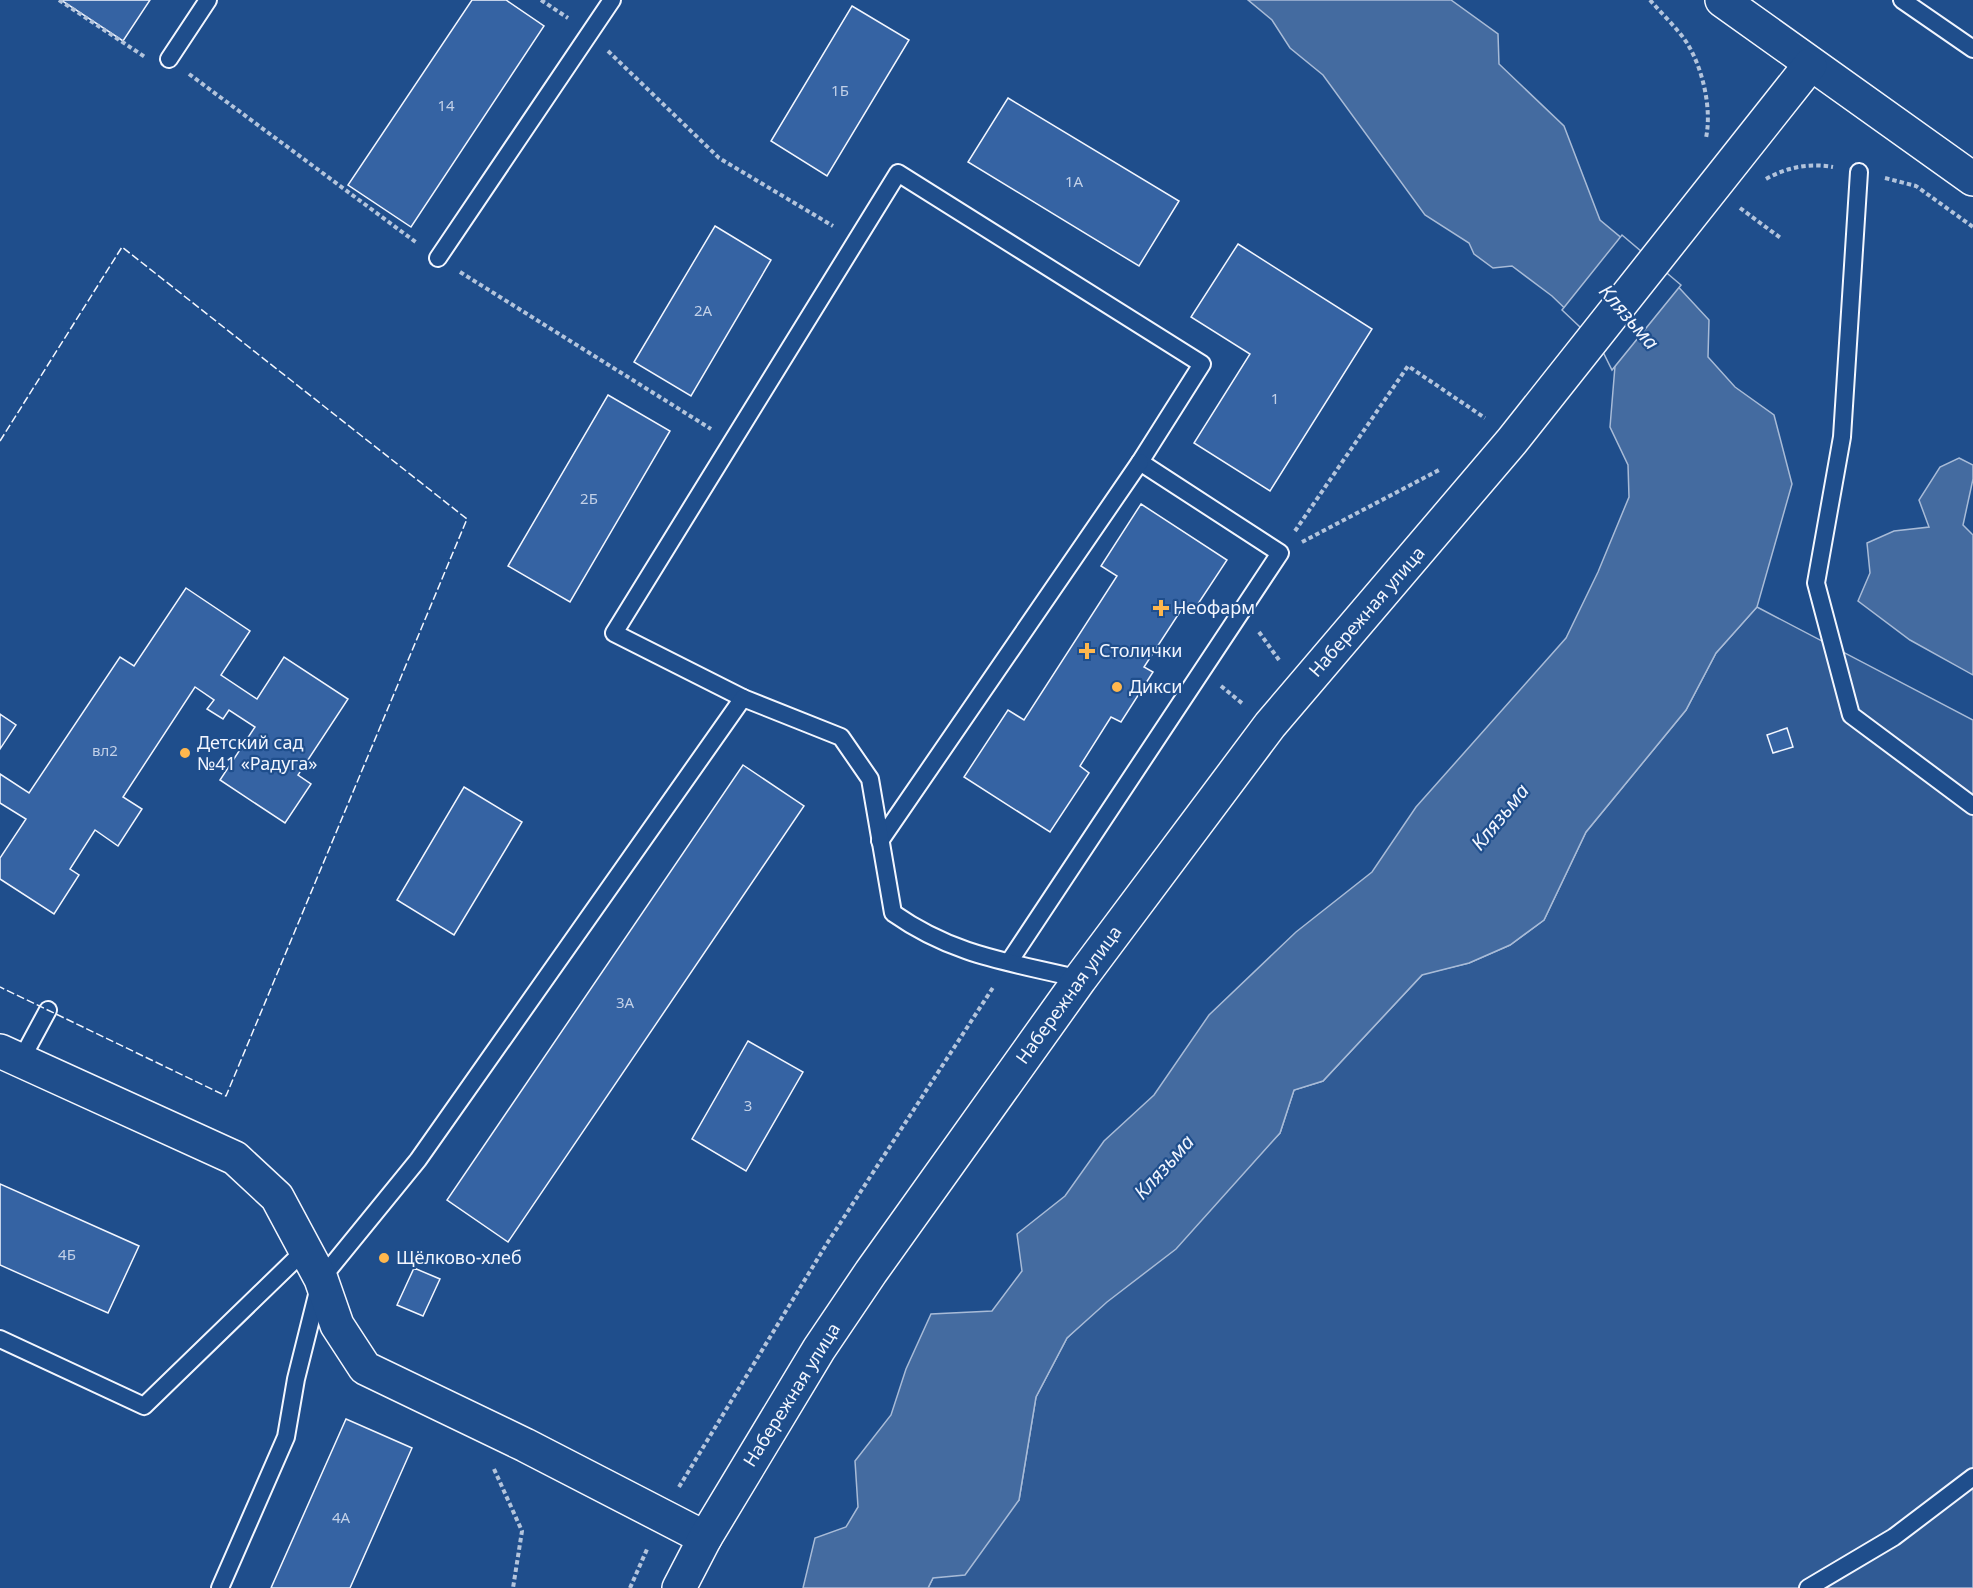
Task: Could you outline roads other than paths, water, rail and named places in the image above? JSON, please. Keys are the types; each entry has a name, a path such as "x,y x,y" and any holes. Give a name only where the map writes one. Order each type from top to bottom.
{"street":[{"path":"1722,0 1810,65 1973,179"},
{"name":"Набережная улица","path":"679,1588 705,1538 819,1349 864,1281 1080,979 1270,725 1502,433 1713,184 1810,65"},
{"path":"11,1055 235,1158 277,1197 321,1279 337,1325 365,1368 705,1538"}],"lane":[{"path":"169,59 208,0"},
{"path":"438,258 612,0"},
{"path":"1902,0 1973,49"},
{"path":"1859,172 1842,437 1816,583 1851,715 1973,806"},
{"path":"880,841 1140,462 1202,364 898,173 614,633 742,698 841,737 870,779 880,841 893,914 922,933 987,959 1080,979"},
{"path":"1009,962 1280,553 1140,462"},
{"path":"220,1588 286,1437 296,1379 321,1279 418,1160 742,698"},
{"path":"11,1055 48,1010"},
{"path":"0,1339 144,1407 306,1249"},
{"path":"1808,1588 1894,1537 1973,1477"}],"water":[{"name":"Клязьма","path":"1248,0 1451,0 1498,34 1499,64 1564,126 1600,220 1671,279 1709,320 1708,357 1735,387 1774,415 1792,484 1757,607 1716,653 1686,710 1586,832 1544,920 1510,945 1469,963 1422,975 1323,1081 1294,1090 1280,1133 1176,1249 1107,1302 1067,1338 1036,1397 1019,1500 965,1575 933,1578 928,1588 803,1588 815,1538 846,1527 858,1507 855,1461 891,1415 906,1369 931,1314 992,1311 1022,1271 1017,1234 1065,1196 1104,1141 1154,1095 1209,1015 1296,932 1372,872 1416,807 1566,638 1598,572 1629,497 1628,465 1610,427 1615,366 1603,345 1552,296 1512,266 1493,268 1474,254 1469,243 1425,215 1323,75 1290,48 1272,20"},
{"path":"1959,458 1973,465 1973,479 1963,525 1973,535 1973,675 1910,640 1858,601 1870,573 1867,543 1894,531 1929,527 1919,500 1940,467"}],"place":[{"name":"Неофарм","path":"1161,608"},
{"name":"Столички","path":"1087,651"},
{"name":"Дикси","path":"1117,687"},
{"name":"Детский сад №41 «Радуга»","path":"185,753"},
{"name":"Щёлково-хлеб","path":"384,1258"}]}
